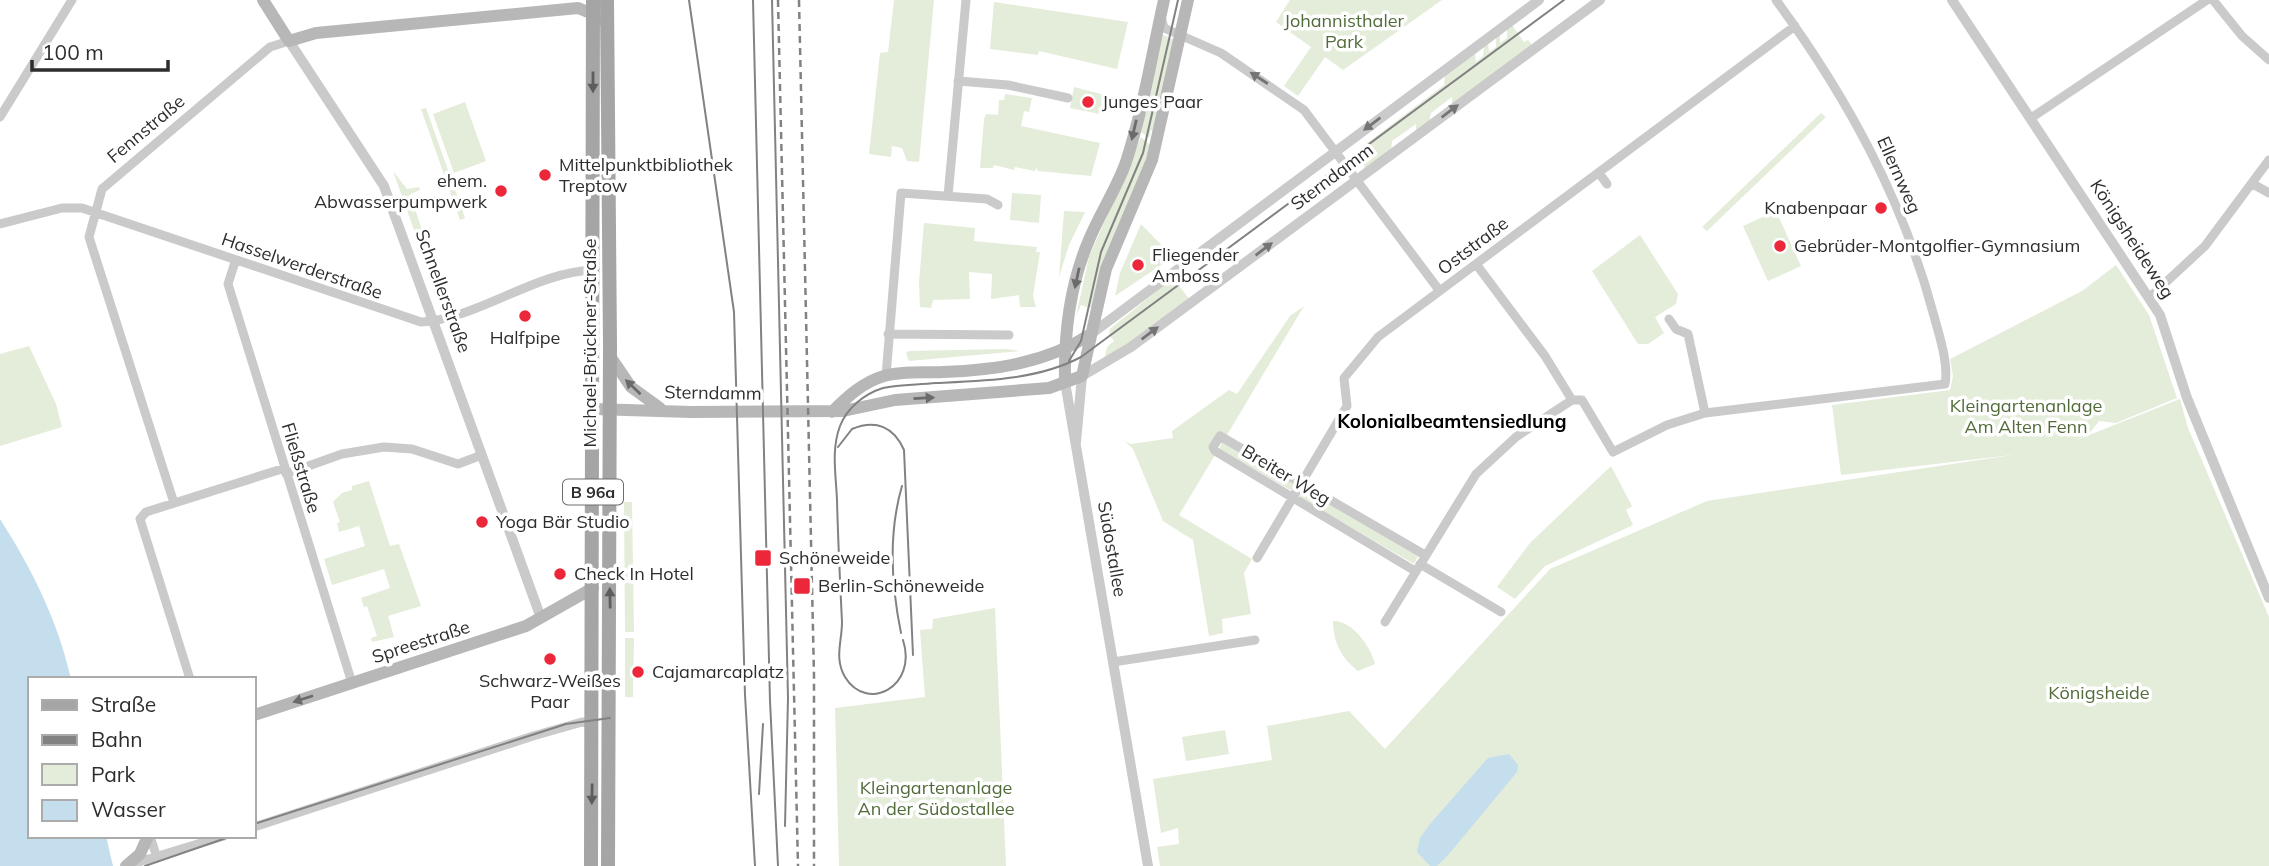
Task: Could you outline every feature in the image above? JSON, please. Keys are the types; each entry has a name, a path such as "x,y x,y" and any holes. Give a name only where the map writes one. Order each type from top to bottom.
{"main road":[{"name":"Schnellerstraße","path":"263,0 289,41"},
{"name":"Michael-Brückner-Straße","path":"593,724 593,588 601,409 610,356 607,0"},
{"path":"1065,383 1079,265 1127,158 1164,0"},
{"path":"1082,376 1112,251 1152,160 1188,0"},
{"name":"Fennstraße","path":"289,41 321,32 568,4 578,8 593,7"},
{"name":"Michael-Brückner-Straße","path":"593,7 594,270 601,409 610,729"},
{"path":"593,7 607,37"},
{"name":"Sterndamm","path":"832,411 849,394 887,368 963,371 1026,363 1067,349 1091,334"},
{"path":"610,356 631,387 664,410"},
{"name":"Sterndamm","path":"601,409 832,411 895,400 1049,388 1082,376"},
{"name":"Spreestraße","path":"256,714 541,618 593,588"},
{"path":"593,724 610,729"},
{"name":"B 96a","path":"591,866 593,724"},
{"name":"B 96a","path":"608,866 610,729"},
{"path":"127,865 139,854 148,838"}],"street":[{"path":"0,117 72,0"},
{"path":"948,196 966,0"},
{"name":"Sterndamm","path":"1091,334 1539,0"},
{"name":"Sterndamm","path":"1082,376 1131,347 1600,0"},
{"name":"Ellernweg","path":"1705,414 1945,384 1938,330 1925,281 1892,193 1846,102 1776,0"},
{"name":"Königsheideweg","path":"1952,0 2150,297 2167,330 2202,438 2269,598"},
{"path":"2031,118 2207,0"},
{"path":"2213,0 2242,37 2269,60"},
{"path":"1160,15 1164,28 1221,53 1304,110 1439,290"},
{"name":"Oststraße","path":"1257,558 1347,406 1344,378 1352,364 1378,337 1795,26"},
{"name":"Fennstraße","path":"95,212 103,189 270,47 289,41"},
{"name":"Schnellerstraße","path":"289,41 381,180 541,618"},
{"path":"958,81 1008,85 1068,98"},
{"path":"2150,297 2205,246 2269,160"},
{"path":"1599,173 1607,184"},
{"path":"2253,184 2269,193"},
{"path":"887,368 901,193 987,200 998,205"},
{"name":"Hasselwerderstraße","path":"0,224 74,206 413,321 433,320 571,272 594,270"},
{"path":"95,212 89,237 174,503"},
{"name":"Fließstraße","path":"235,261 228,284 352,683"},
{"path":"1476,264 1545,356 1572,400"},
{"path":"1385,622 1476,474 1516,437 1572,400 1582,400 1613,452 1667,425 1705,414 1688,334 1676,329 1669,319"},
{"path":"888,334 1009,335"},
{"name":"Südostallee","path":"1076,442 1082,376"},
{"name":"Südostallee","path":"1065,383 1148,866"},
{"name":"Breiter Weg","path":"1420,563 1293,498 1215,451 1213,447 1220,436 1303,483 1420,563 1501,612"},
{"path":"189,677 141,525 142,515 174,503 342,454 384,447 412,449 458,464 482,455"},
{"path":"1114,662 1255,640"},
{"path":"256,826 533,736 582,722 593,724"},
{"path":"150,838 157,858"},
{"path":"127,865 218,838"}],"green space":[{"path":"894,0 934,0 919,162 907,161 902,148 892,146 891,157 869,154 880,53 888,52"},
{"name":"Johannisthaler Park","path":"1290,0 1442,0 1343,70 1325,57 1298,96 1284,86 1311,47 1276,22"},
{"path":"994,2 1128,22 1117,69 1039,51 1038,55 990,49"},
{"path":"1512,25 1524,42 1528,40 1533,46 1452,106 1452,97 1431,113 1429,123 1416,133 1416,124 1392,141 1391,151 1367,170 1354,153 1444,85 1445,75 1475,53 1476,62 1483,56 1484,47 1488,43 1489,52 1496,47 1496,37 1500,35 1500,43 1507,38 1507,29"},
{"path":"1161,34 1175,40 1155,131 1151,130 1149,138 1138,130"},
{"path":"1074,87 1105,95 1100,114 1070,108"},
{"path":"1005,94 1032,98 1029,112 1024,111 1021,126 1100,143 1091,176 1038,171 1036,168 1035,171 1015,167 1014,170 994,165 993,168 980,168 984,119 986,114 998,115 999,100 1004,100"},
{"path":"465,102 486,161 454,173 433,114"},
{"path":"426,108 465,218 460,220 421,109"},
{"path":"1821,113 1826,117 1707,231 1702,227"},
{"path":"1141,137 1151,146 1094,306 1089,308 1081,305 1076,316 1089,257"},
{"path":"393,171 407,189 419,187 420,190 410,194 422,230 430,227 433,235 418,241"},
{"path":"1012,193 1041,195 1039,223 1010,220"},
{"path":"1064,211 1085,212 1069,245 1059,277"},
{"path":"1776,211 1801,266 1768,281 1743,226"},
{"path":"924,223 975,228 974,241 1037,247 1036,252 1040,252 1033,296 1036,307 1020,307 1019,295 991,299 992,274 969,272 970,299 933,300 931,308 920,307 919,282"},
{"path":"1141,224 1173,257 1115,296 1120,273"},
{"path":"1640,235 1678,294 1676,304 1655,317 1664,333 1648,344 1638,344 1592,271"},
{"path":"2116,265 2149,315 2177,398 2116,423 2099,421 2089,434 2074,441 2180,399 2188,428 2269,617 2269,866 1160,866 1157,847 1179,844 1178,828 1161,833 1153,779 1272,760 1267,726 1349,711 1385,749 1550,569 1707,501 2012,455 1841,475 1832,405 1950,390 1953,376 1950,359 2082,291"},
{"path":"1173,278 1190,300 1104,362 1107,347 1114,341 1109,335 1110,329"},
{"path":"1304,306 1227,435 1217,434 1215,455 1179,515 1252,559 1244,573 1251,614 1222,619 1223,633 1209,636 1193,540 1163,521 1133,449 1125,441 1131,444 1173,438 1172,431 1229,390 1237,394 1290,316"},
{"path":"29,346 56,404 62,427 0,446 0,354"},
{"path":"909,351 1020,351 909,361 906,353"},
{"path":"1223,441 1296,484 1292,491 1219,449"},
{"path":"1611,466 1632,506 1626,510 1633,525 1545,566 1515,599 1497,587 1530,543"},
{"path":"369,481 390,546 399,544 421,606 388,616 394,637 372,642 371,638 377,636 367,606 364,607 361,598 390,588 384,569 332,585 324,559 365,546 359,526 339,532 337,523 340,522 333,502 342,493 352,490 352,486"},
{"path":"1303,489 1418,556 1414,564 1299,497"},
{"path":"624,502 632,502 634,632 625,632"},
{"name":"Kleingartenanlage An der Südostallee","path":"995,608 1006,866 839,866 835,708 925,697 920,630 932,629 933,619"},
{"path":"1333,621 1347,625 1360,636 1375,664 1358,671 1352,666 1339,649"},
{"path":"625,638 634,638 633,697 625,697"},
{"path":"1225,730 1229,754 1186,761 1182,737"}],"water":[{"path":"0,519 43,596 71,677 28,677 28,838 106,838 113,866 0,866"},
{"path":"1509,754 1518,765 1517,772 1449,854 1437,866 1430,866 1417,852 1420,838 1488,758"}],"tram line":[{"path":"689,0 734,312 745,695 755,866"},
{"path":"753,0 770,701 778,866"},
{"path":"772,0 788,698 785,826"},
{"path":"1069,361 1081,341 1101,252 1143,153 1178,0"},
{"path":"903,640 906,657 903,671 897,682 888,690 877,694 865,693 854,688 845,677 839,657 842,622 835,453 840,426 852,408 863,398 883,388 1010,378 1064,365 1081,357 1564,0"},
{"path":"838,447 852,429 876,425 895,436 904,450 913,655"},
{"path":"901,633 892,559 902,486"},
{"path":"256,823 566,724 610,718"},
{"path":"759,794 763,724"},
{"path":"145,866 226,838"}],"railway":[{"path":"778,0 798,866"},
{"path":"799,0 814,676 814,866"}],"place":[{"name":"Junges Paar","path":"1088,102"},
{"name":"Mittelpunktbibliothek Treptow","path":"545,175"},
{"name":"ehem. Abwasserpumpwerk","path":"501,191"},
{"name":"Knabenpaar","path":"1881,208"},
{"name":"Gebrüder-Montgolfier-Gymnasium","path":"1780,246"},
{"name":"Fliegender Amboss","path":"1138,265"},
{"name":"Halfpipe","path":"525,316"},
{"name":"Yoga Bär Studio","path":"482,522"},
{"name":"Schöneweide","path":"763,558"},
{"name":"Check In Hotel","path":"560,574"},
{"name":"Berlin-Schöneweide","path":"802,586"},
{"name":"Schwarz-Weißes Paar","path":"550,659"},
{"name":"Cajamarcaplatz","path":"638,672"}],"district":[{"name":"Kolonialbeamtensiedlung","path":"1452,421"}],"park label":[{"name":"Kleingartenanlage Am Alten Fenn","path":"2026,416"},
{"name":"Königsheide","path":"2099,693"}]}
